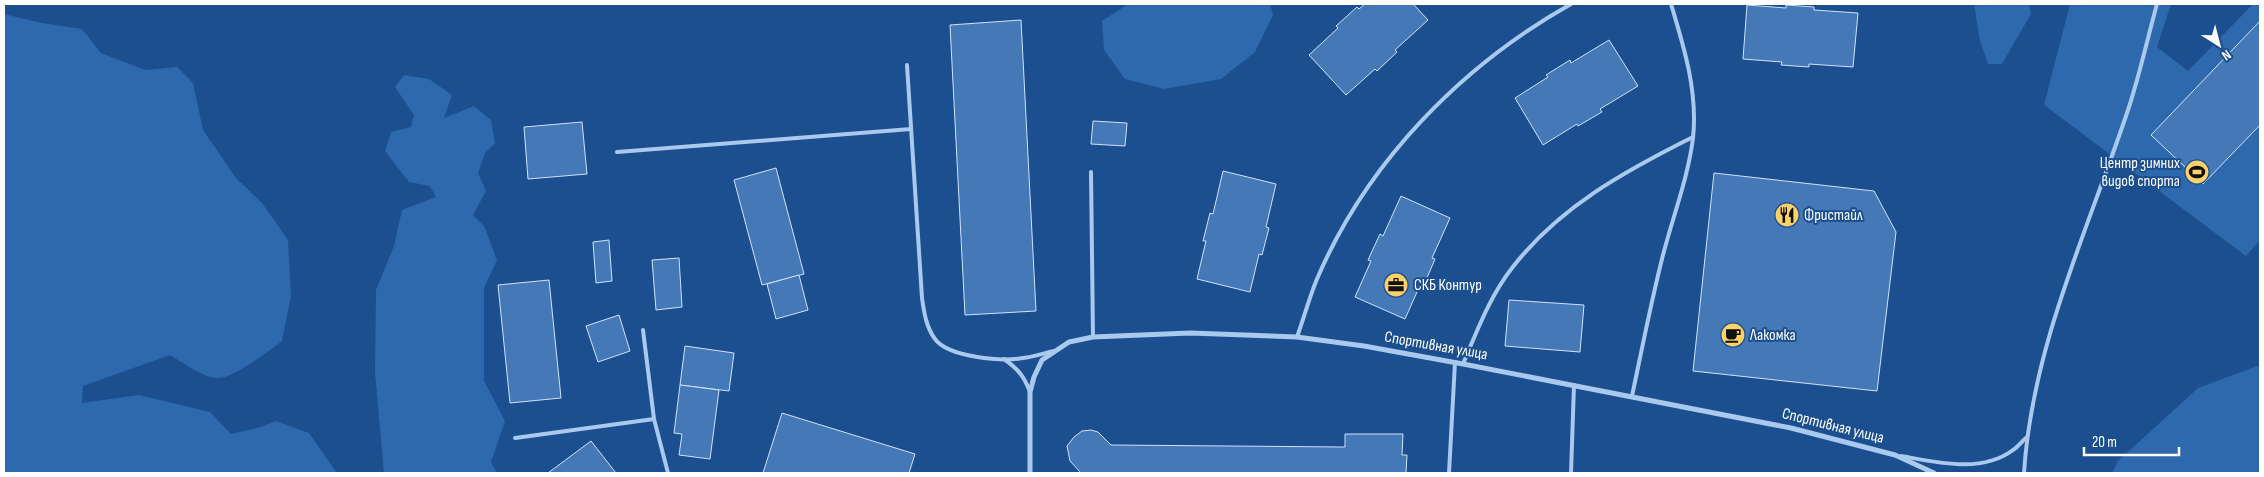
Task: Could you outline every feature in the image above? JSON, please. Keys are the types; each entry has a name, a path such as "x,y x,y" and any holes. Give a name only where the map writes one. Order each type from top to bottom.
{"street":[{"name":"Спортивная улица","path":"1030,473 1030,392 1034,377 1042,360 1054,350 1070,342 1093,337 1190,333 1297,337 1358,345 1455,362 1791,428 1895,455 1934,473"}],"lane":[{"path":"1297,337 1317,280 1336,240 1371,184 1414,129 1446,95 1481,64 1513,40 1570,4"},
{"path":"1632,396 1663,255 1682,189 1693,137 1693,104 1688,60 1671,4"},
{"path":"2024,473 2027,436 2055,313 2127,112 2157,4"},
{"path":"907,65 922,298 926,320 935,339 947,349 973,356 1004,359 1023,358 1054,350"},
{"path":"617,152 911,129"},
{"path":"1463,364 1482,317 1511,269 1548,229 1594,191 1642,162 1693,137"},
{"path":"1091,172 1093,337"},
{"path":"643,330 654,419 668,473"},
{"path":"1004,359 1024,376 1030,392"},
{"path":"1449,473 1455,362"},
{"path":"1571,473 1574,385"},
{"path":"515,438 654,419"},
{"path":"1895,455 1943,463 1975,464 1995,459 2013,450 2027,436"}],"shaded area":[{"path":"1128,4 1270,4 1273,15 1255,52 1221,79 1164,89 1125,79 1104,50 1102,21"},
{"path":"1974,4 2029,4 2031,14 2002,64 1988,64 1980,41"},
{"name":"Центр зимних видов спорта","path":"2070,4 2171,4 2157,47 2188,71 2253,4 2260,4 2260,240 2246,256 2044,105"},
{"path":"4,14 42,23 82,29 101,53 145,70 177,67 193,83 203,130 236,178 262,203 288,240 291,296 282,341 243,368 226,377 219,378 207,376 170,355 83,386 82,403 139,395 210,412 231,434 261,427 276,421 309,433 337,473 4,473"},
{"path":"404,75 429,79 452,95 444,118 474,106 491,120 495,143 485,153 478,173 486,191 473,215 484,226 497,260 484,288 484,381 505,421 491,462 497,473 384,473 375,372 376,290 394,246 402,210 436,197 430,186 409,182 385,151 391,132 411,127 414,115 395,87"},
{"path":"2260,365 2260,473 2112,473 2118,461 2198,388"}],"building":[{"path":"1365,4 1413,4 1428,20 1395,50 1397,52 1377,71 1375,69 1346,95 1309,55 1338,28 1336,26 1357,7 1359,9"},
{"path":"1747,5 1786,8 1786,5 1814,7 1814,10 1858,13 1853,67 1809,64 1809,67 1781,65 1782,62 1743,59"},
{"path":"1021,20 1036,311 965,315 950,25"},
{"path":"2260,21 2260,125 2203,184 2151,135"},
{"path":"1609,40 1638,86 1600,109 1602,112 1578,126 1577,124 1543,145 1515,98 1570,60 1571,63"},
{"path":"1093,121 1127,123 1125,146 1091,144"},
{"path":"582,122 587,174 528,179 524,127"},
{"path":"776,168 804,274 762,285 734,180"},
{"path":"1223,171 1276,184 1266,227 1269,228 1262,255 1259,254 1250,292 1197,279 1206,241 1203,241 1210,213 1213,214"},
{"path":"1714,173 1874,191 1896,232 1877,391 1693,371"},
{"path":"1401,196 1450,218 1432,258 1435,259 1424,285 1421,283 1405,319 1355,297 1371,261 1368,260 1380,234 1383,236"},
{"path":"609,240 612,281 596,283 593,242"},
{"path":"679,258 682,307 656,310 652,260"},
{"path":"799,275 808,310 776,319 767,284"},
{"path":"549,280 561,398 510,403 498,285"},
{"path":"1509,300 1584,305 1580,352 1505,346"},
{"path":"619,315 630,351 598,362 586,326"},
{"path":"685,346 734,353 729,391 680,385"},
{"path":"680,385 719,390 710,459 679,455 682,434 674,433"},
{"path":"782,413 915,454 909,473 763,473"},
{"path":"1091,430 1098,432 1111,445 1345,447 1345,434 1403,434 1402,455 1407,455 1406,473 1081,473 1070,461 1067,446 1082,431"},
{"path":"591,441 616,473 548,473"}],"place":[{"name":"Центр зимних видов спорта","path":"2197,172"},
{"name":"Фристайл","path":"1787,215"},
{"name":"СКБ Контур","path":"1396,285"},
{"name":"Лакомка","path":"1733,335"}]}
